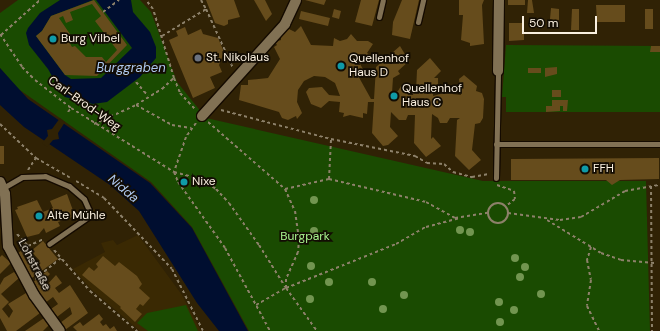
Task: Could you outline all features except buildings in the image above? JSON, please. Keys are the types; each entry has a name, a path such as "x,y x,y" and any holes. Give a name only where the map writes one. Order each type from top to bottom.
{"street":[{"path":"202,116 285,24 296,0"},
{"path":"498,71 499,0"},
{"name":"Lohstraße","path":"2,185 8,246 34,295 60,331"}],"lane":[{"path":"379,18 383,0"},
{"path":"418,22 423,0"},
{"path":"496,178 498,71"},
{"path":"496,144 660,144"},
{"path":"2,185 22,177 45,176 69,186 84,199 88,210 88,217 49,244"}],"path":[{"path":"0,34 40,0"},
{"path":"103,12 118,0"},
{"path":"146,0 153,9 180,93 202,116 285,189 295,211 299,233 298,252 286,279 286,288"},
{"path":"201,0 237,77"},
{"path":"162,36 206,9"},
{"name":"Carl-Brod-Weg","path":"0,34 22,66 35,80 71,108 94,124 174,172 203,180 229,203 259,244 286,288 317,331"},
{"path":"94,124 136,105 174,78"},
{"path":"136,82 148,96"},
{"path":"136,105 172,125 190,128"},
{"path":"210,107 331,139 415,156 427,163 444,164 453,172 472,177 486,176 496,168"},
{"path":"68,112 71,108"},
{"path":"202,116 190,128 174,172 178,182 225,248 270,331"},
{"path":"0,124 37,157 104,198 142,236 172,269 203,331"},
{"path":"329,179 331,139"},
{"path":"28,171 37,157"},
{"path":"496,178 498,187 513,190 515,194 515,199 506,206"},
{"path":"285,189 329,179 426,202 459,218"},
{"path":"508,213 546,219 581,217 625,191 660,185"},
{"path":"651,186 652,331"},
{"path":"255,305 286,288 396,244 426,227 459,218 488,213 494,204 501,203 506,206 508,213 505,220 498,223 490,219 488,213"},
{"path":"546,219 591,247 613,258 652,264 657,263"},
{"path":"5,220 12,223 17,234 28,246 43,237 90,291 137,331"},
{"path":"591,247 587,260 591,280 587,306 599,331"},
{"path":"31,283 61,258"}],"shaded area":[{"path":"138,235 182,295 201,331 140,331 92,290 73,269 105,252 101,243 113,240 117,245"}],"green space":[{"name":"Burgpark","path":"18,0 140,0 151,12 177,82 206,118 483,181 646,181 650,331 249,331 192,227 151,182 17,88 0,68 0,13"},
{"path":"506,45 660,46 660,112 506,112 506,97 502,97"},
{"path":"186,305 198,331 148,331 137,323 147,313"}],"water":[{"name":"Burggraben","path":"60,0 93,0 51,16 42,31 36,36 65,75 71,79 101,78 132,48 96,0 131,0 133,12 150,32 156,47 156,58 140,77 107,102 93,104 65,97 55,87 57,85 48,69 29,45 26,33 28,28 40,13"},
{"name":"Nidda","path":"0,68 28,99 150,183 192,228 248,331 219,331 197,303 139,211 110,185 24,127 0,105"}],"pier":[{"path":"60,118 65,122 58,133 59,139 53,140 47,147 42,143 48,136 47,130 52,129"}],"place":[{"name":"Burg Vilbel","path":"53,39"},
{"name":"St. Nikolaus","path":"198,58"},
{"name":"Quellenhof Haus D","path":"341,66"},
{"name":"Quellenhof Haus C","path":"394,96"},
{"name":"FFH","path":"585,169"},
{"name":"Nixe","path":"184,182"},
{"name":"Alte Mühle","path":"39,216"}]}
